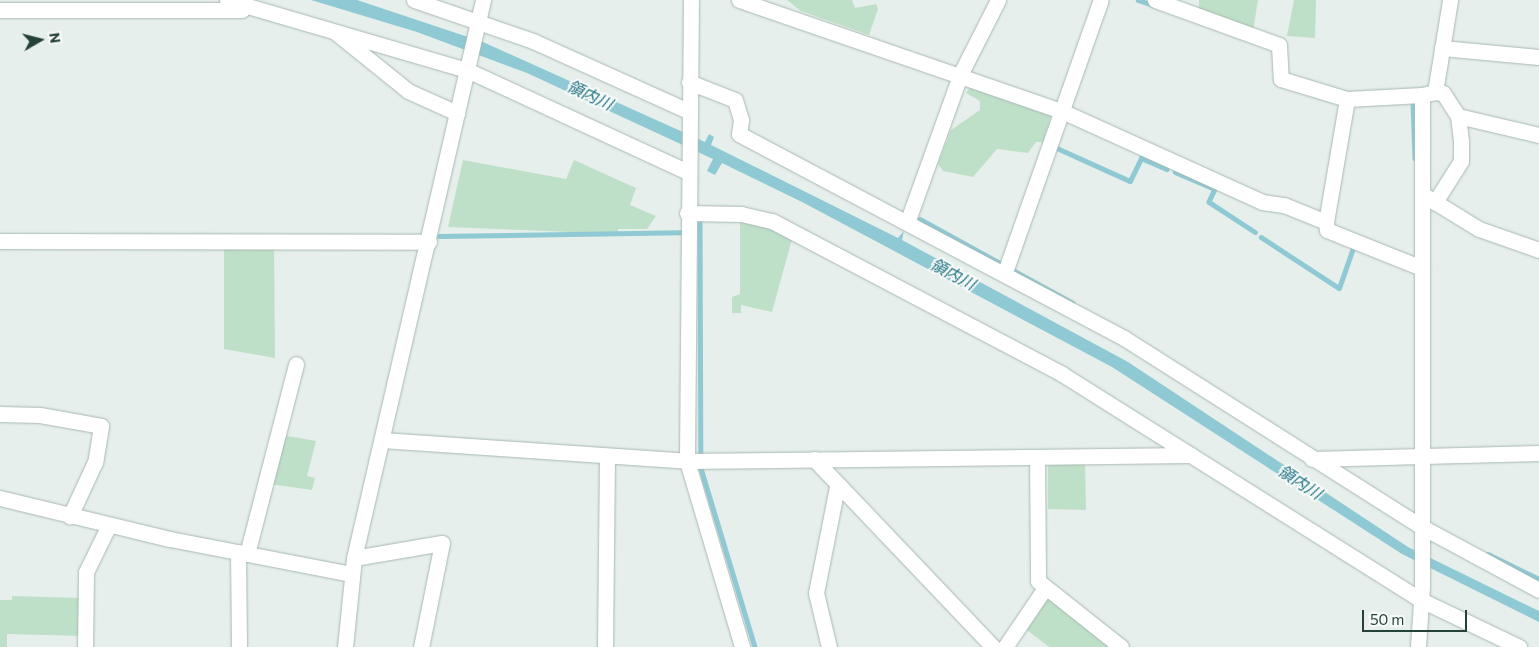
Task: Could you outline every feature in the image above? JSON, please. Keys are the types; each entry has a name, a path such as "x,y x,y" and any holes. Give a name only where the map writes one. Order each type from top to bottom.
{"street":[{"path":"227,0 468,66 688,169"},
{"path":"414,0 688,113"},
{"path":"345,647 354,558 429,242 483,0"},
{"path":"691,0 688,113 687,461 742,647"},
{"path":"739,0 961,74 1064,112 1262,202 1284,205 1326,222"},
{"path":"908,220 961,74 998,0"},
{"path":"1005,272 1064,112 1101,0"},
{"path":"1155,0 1194,7 1279,46 1281,80 1346,99 1443,93 1458,116 1461,161 1429,198"},
{"path":"1418,647 1422,594 1422,268 1429,198 1429,93 1442,48 1450,0"},
{"path":"0,10 264,10"},
{"path":"330,28 408,91 457,113"},
{"path":"1442,48 1539,56"},
{"path":"689,82 734,100 741,120 739,134 908,220 1124,338 1422,531 1539,590"},
{"path":"1346,99 1326,222 1327,230 1422,268"},
{"path":"1458,116 1539,135"},
{"path":"1429,198 1479,229 1539,250"},
{"path":"688,213 741,214 772,221 1062,374 1191,455 1422,594 1519,647"},
{"path":"0,241 429,242"},
{"path":"239,647 243,553 296,364"},
{"path":"0,414 40,415 101,426 95,462 70,516"},
{"path":"382,440 687,461 1191,455"},
{"path":"1312,459 1539,453"},
{"path":"605,647 607,456"},
{"path":"1037,457 1038,581 1121,647"},
{"path":"814,459 837,487 993,647"},
{"path":"829,647 816,593 837,487"},
{"path":"0,498 108,525 351,574"},
{"path":"86,647 86,572 108,525"},
{"path":"354,558 442,543 421,647"},
{"path":"1005,647 1045,588"}],"green space":[{"path":"787,0 852,0 855,8 876,4 878,9 869,35 801,11"},
{"path":"1199,0 1258,0 1253,31 1199,12"},
{"path":"1294,0 1316,0 1315,38 1287,36"},
{"path":"971,86 1051,116 1043,142 1036,142 1028,153 997,149 973,177 943,171 938,164 951,130 980,110 980,101 966,93"},
{"path":"463,160 566,179 574,160 636,188 630,205 656,216 647,229 618,229 618,234 448,227"},
{"path":"740,219 769,225 792,239 772,312 741,305 741,313 732,313 732,297 740,294"},
{"path":"224,244 274,245 275,358 224,349"},
{"path":"282,435 316,441 307,476 315,478 312,490 269,484"},
{"path":"1085,462 1086,510 1048,509 1048,463"},
{"path":"12,596 82,598 82,636 7,634 7,647 0,647 0,600 12,600"},
{"path":"1048,596 1113,647 1049,647 1023,627"}],"water":[{"name":"領内川","path":"311,0 357,0 483,42 705,142 709,134 714,137 711,145 898,238 904,231 902,240 1128,362 1408,547 1539,611 1539,622 1402,554 1112,367 804,203 722,163 715,175 707,171 713,159 527,73 417,32"}],"waterway":[{"path":"1138,0 1153,5"},
{"path":"1413,103 1415,158"},
{"path":"1057,148 1130,181 1141,158 1167,169"},
{"path":"1175,172 1215,189 1209,202 1255,232"},
{"path":"920,219 1002,264"},
{"path":"700,221 701,455"},
{"path":"439,236 681,232"},
{"path":"1261,237 1339,288 1353,248"},
{"path":"1013,270 1073,303"},
{"path":"701,468 755,647"},
{"path":"1488,554 1539,579"}]}
